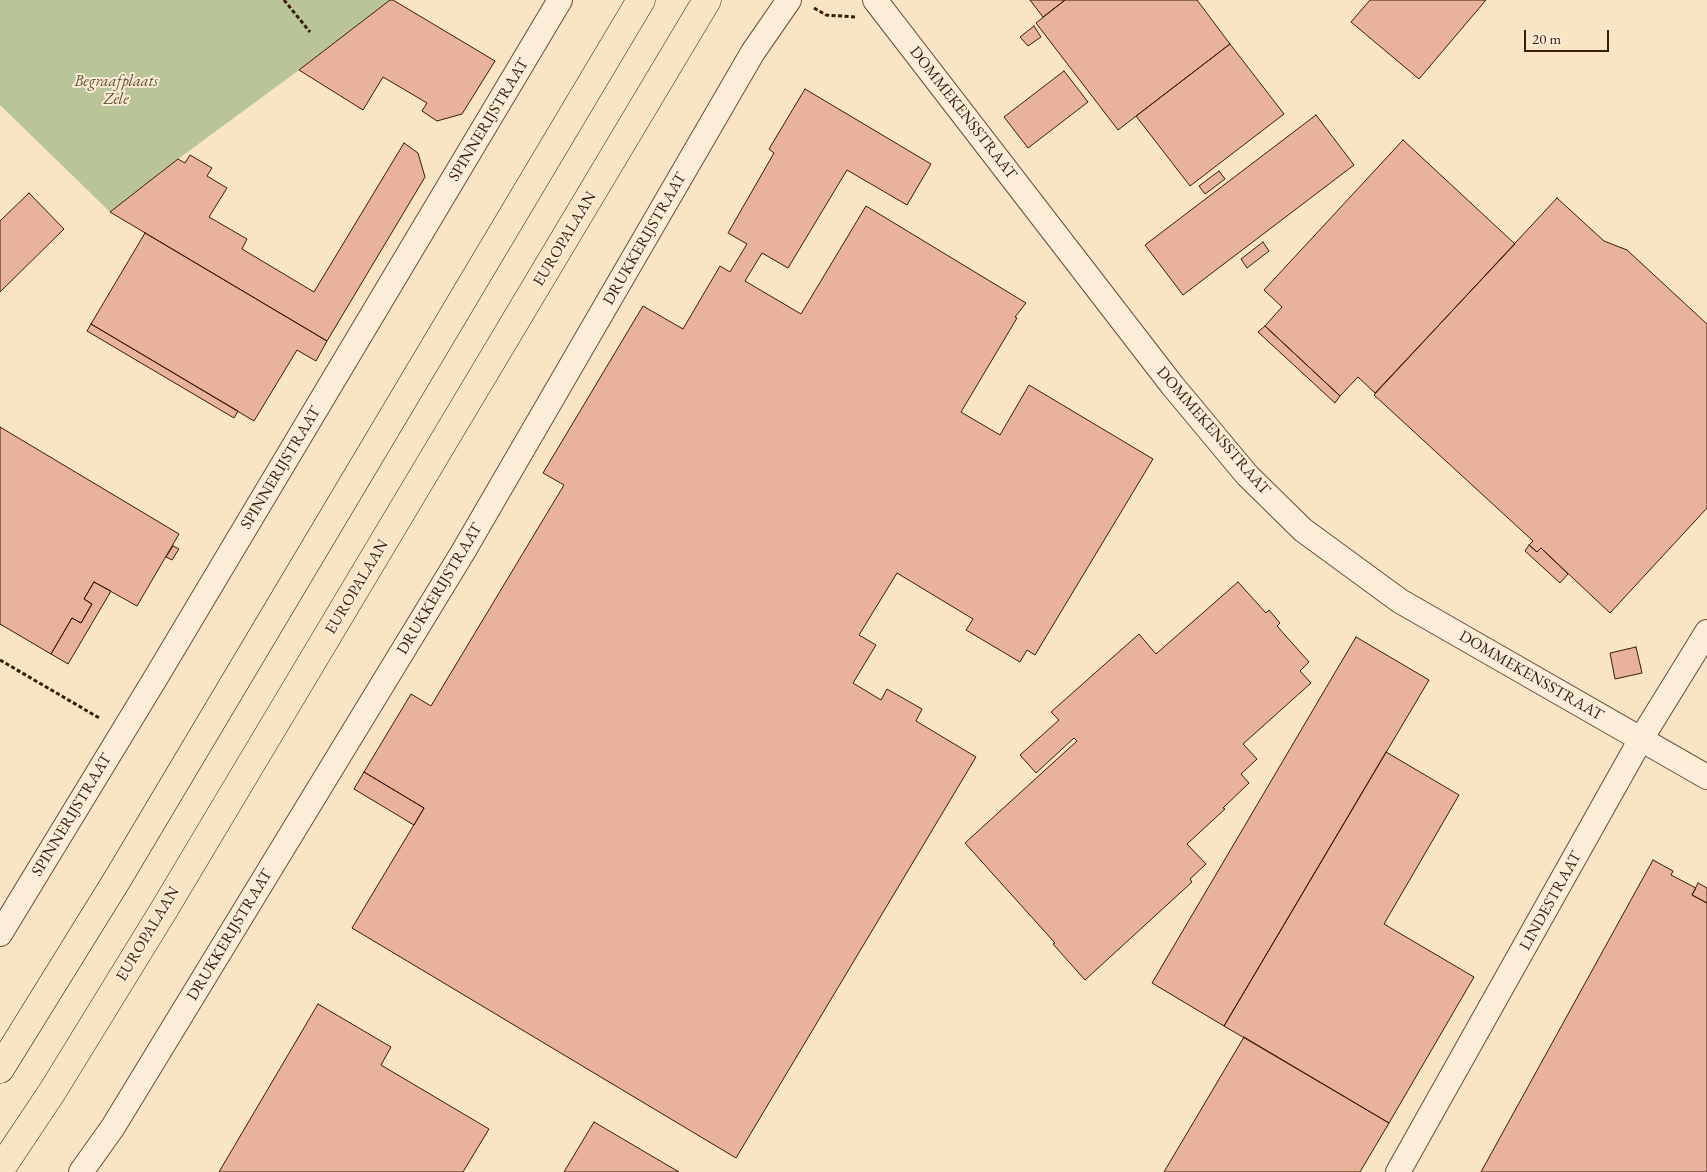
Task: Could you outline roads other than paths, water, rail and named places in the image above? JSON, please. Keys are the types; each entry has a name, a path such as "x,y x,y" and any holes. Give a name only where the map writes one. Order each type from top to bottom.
{"highway":[{"path":"0,1069 117,880 641,0"},
{"name":"EUROPALAAN","path":"0,1170 52,1092 165,908 706,0"}],"street":[{"name":"SPINNERIJSTRAAT","path":"0,934 155,679 560,0"},
{"name":"DOMMEKENSSTRAAT","path":"875,0 1172,385 1247,475 1303,530 1400,601 1707,777"},
{"name":"DRUKKERIJSTRAAT","path":"81,1172 113,1126 457,561 753,52 798,2"},
{"name":"LINDESTRAAT","path":"1398,1172 1641,739 1707,632"}],"park label":[{"name":"Begraafplaats Zele","path":"116,91"}]}
